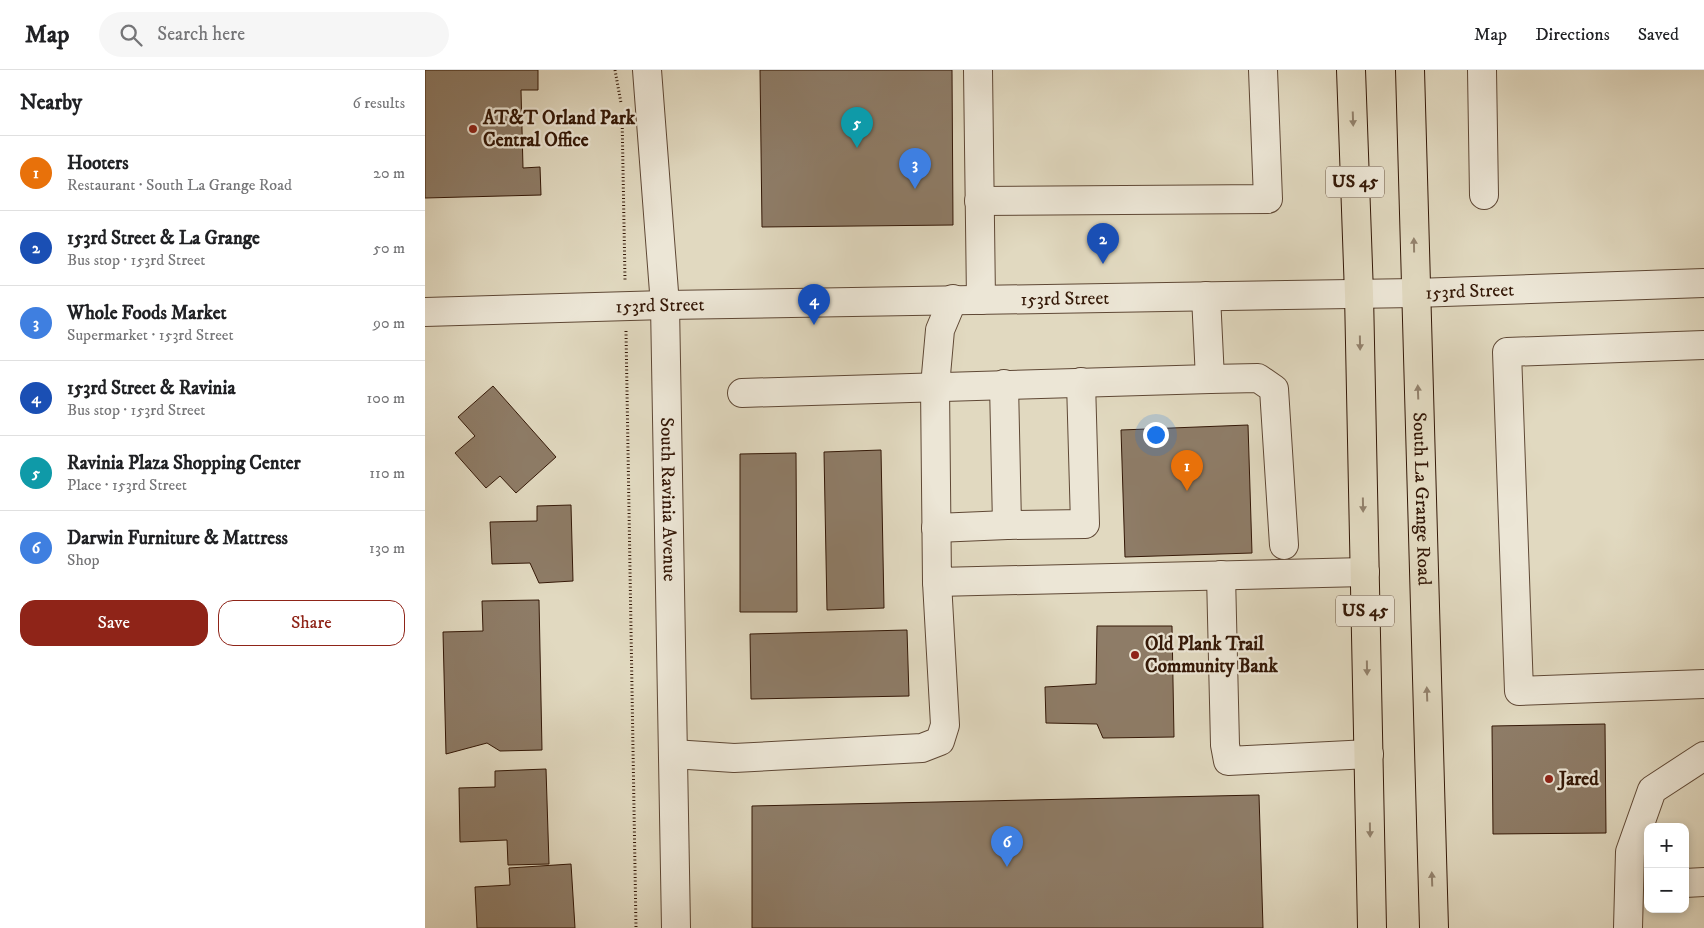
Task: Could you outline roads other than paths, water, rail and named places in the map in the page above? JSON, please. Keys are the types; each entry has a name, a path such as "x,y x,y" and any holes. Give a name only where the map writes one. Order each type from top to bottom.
{"highway":[{"name":"US 45","path":"1351,70 1359,294 1372,928"},
{"name":"South La Grange Road","path":"1410,70 1433,928"}],"street":[{"name":"South Ravinia Avenue","path":"647,70 665,304 676,928"},
{"path":"978,70 981,300"},
{"path":"979,201 1269,199 1263,70"},
{"path":"1481,70 1484,195"},
{"name":"153rd Street","path":"425,312 665,304 1415,293 1704,283"},
{"path":"1206,296 1210,379"},
{"path":"673,754 734,758 922,748 940,741 945,725 937,582 935,386 940,330 953,299"},
{"path":"1704,344 1507,352 1519,691 1704,684"},
{"path":"742,393 1258,378 1274,389 1284,545"},
{"path":"936,528 1085,524 1081,382"},
{"path":"1004,384 1007,525"},
{"path":"937,582 1365,572"},
{"path":"1221,575 1225,745 1228,761 1369,754"},
{"path":"1628,928 1638,883 1630,852 1652,790 1704,756"},
{"path":"1689,882 1704,882"}],"place":[{"name":"AT&T Orland Park Central Office","path":"473,129"},
{"name":"Ravinia Plaza Shopping Center","path":"857,148"},
{"name":"Whole Foods Market","path":"915,189"},
{"name":"153rd Street & La Grange","path":"1103,264"},
{"name":"153rd Street & Ravinia","path":"814,325"},
{"name":"Hooters","path":"1187,491"},
{"name":"Old Plank Trail Community Bank","path":"1135,655"},
{"name":"Jared","path":"1549,779"},
{"name":"Darwin Furniture & Mattress","path":"1007,867"}]}
